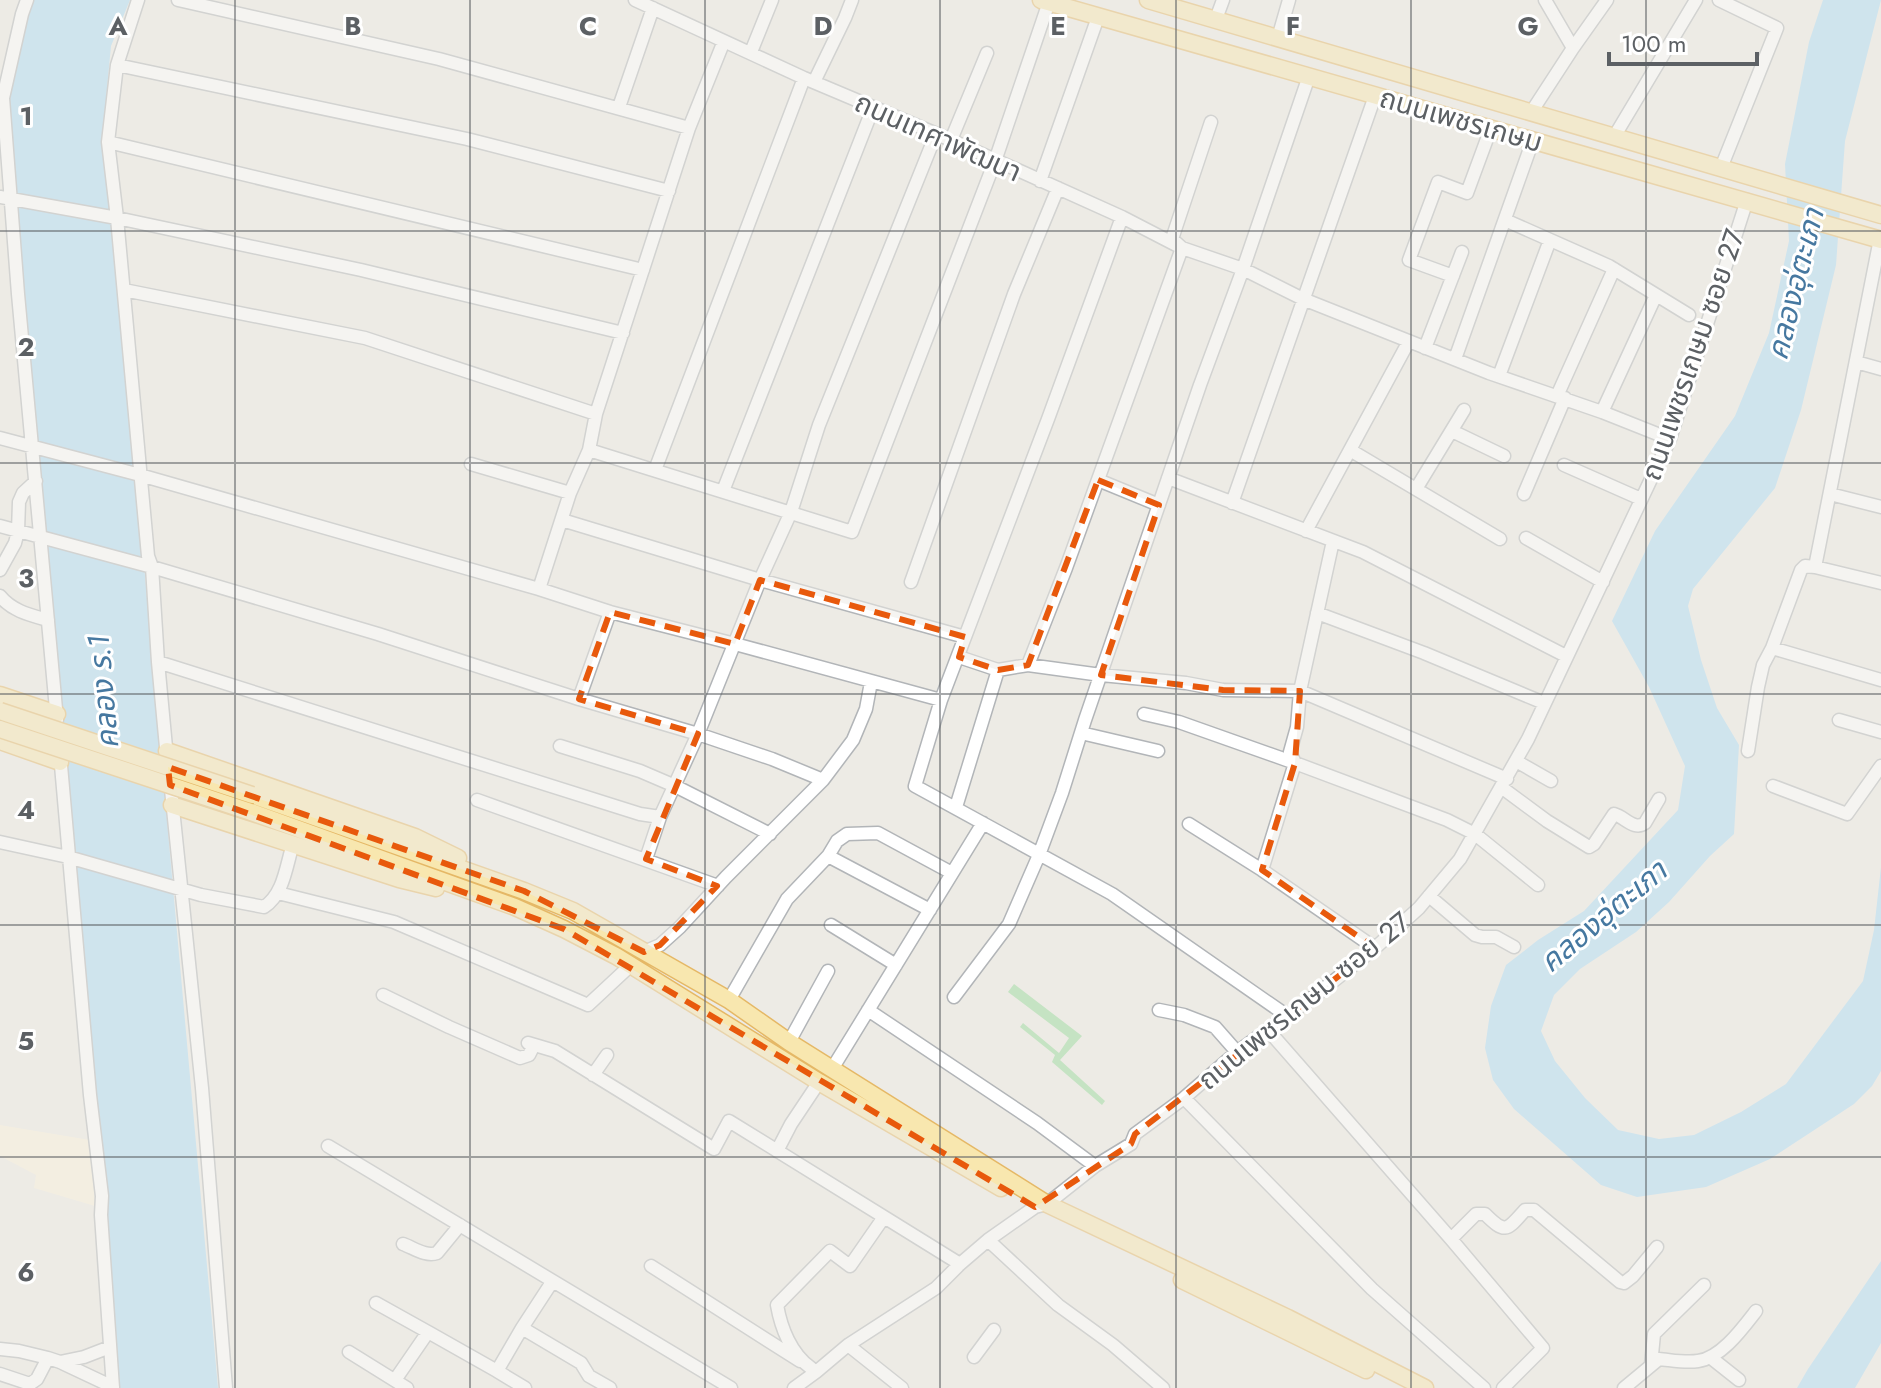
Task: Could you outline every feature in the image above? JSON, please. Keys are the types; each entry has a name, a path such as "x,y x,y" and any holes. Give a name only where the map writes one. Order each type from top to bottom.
{"main road":[{"name":"ถนนเพชรเกษม","path":"1148,0 1881,215"},
{"name":"ถนนเพชรเกษม","path":"1045,1 1881,240"},
{"path":"1356,90 1367,87 1374,75 1366,63"},
{"path":"1399,103 1392,95 1392,87 1408,75"},
{"path":"0,695 57,714"},
{"path":"0,711 252,803 564,929 631,965 819,1082 1041,1206 1404,1388"},
{"path":"0,729 252,803 524,891"},
{"path":"0,741 60,762"},
{"path":"167,751 415,837 524,891 573,911 729,1000 1041,1206 1288,1318 1425,1388"},
{"path":"172,805 399,879 515,907"}],"street":[{"path":"0,1349 54,1360 113,1388 102,1196 68,857 36,481 37,447 5,198 3,98 27,0"},
{"path":"138,0 117,65 108,142 111,218 124,290 136,474 152,567 158,662 203,1103 226,1388"},
{"path":"178,0 439,59 689,128"},
{"name":"ถนนเทศาพัฒนา","path":"635,0 1122,217 1182,248 1243,269 1303,299 1425,348 1670,439"},
{"path":"751,52 772,0"},
{"path":"655,470 809,80 852,0"},
{"path":"1216,19 1223,0"},
{"path":"1278,38 1289,0"},
{"path":"1545,0 1573,48"},
{"path":"1532,111 1607,0"},
{"path":"1614,137 1696,0"},
{"path":"1719,0 1777,28 1721,168"},
{"path":"589,450 852,532 995,161 1045,1"},
{"path":"619,107 653,8"},
{"path":"1040,181 1098,17"},
{"path":"539,589 570,493 589,450 596,414 689,128 724,41"},
{"path":"951,140 987,53"},
{"path":"117,65 467,139 669,191"},
{"path":"954,997 1009,924 1039,855 1309,76"},
{"path":"1232,503 1375,96"},
{"path":"723,491 873,108"},
{"path":"1028,665 1182,248 1172,239 1211,122"},
{"path":"1453,276 1409,260 1438,182 1467,193 1491,128"},
{"path":"646,859 660,817 791,512 819,425 936,134"},
{"path":"1455,359 1533,140"},
{"path":"108,142 643,270"},
{"path":"911,582 1014,294 1058,188"},
{"path":"5,198 361,270 623,333"},
{"name":"ถนนเพชรเกษม ซอย 27","path":"794,1388 848,1345 936,1288 988,1240 1131,1144 1135,1134 1184,1098 1237,1052 1375,948 1419,908 1460,859 1516,761 1670,439 1751,202"},
{"path":"1122,217 941,700 915,786 1112,894 1286,1015"},
{"path":"1505,220 1614,269 1689,315"},
{"path":"1499,376 1550,240"},
{"path":"1815,567 1881,240"},
{"path":"1425,348 1462,252"},
{"path":"1524,494 1614,269"},
{"path":"124,290 365,338 596,414"},
{"path":"1602,412 1656,295"},
{"path":"1306,531 1409,341"},
{"path":"1856,362 1881,369"},
{"path":"1416,489 1464,410"},
{"path":"1452,431 1504,456"},
{"path":"0,438 136,474 610,612 941,700"},
{"path":"1350,450 1500,539"},
{"path":"471,464 570,493"},
{"path":"1564,465 1641,499"},
{"path":"1168,478 1363,552 1566,656"},
{"path":"1098,480 1159,505"},
{"path":"0,570 15,543 19,502 23,493 36,481"},
{"path":"1830,494 1881,507"},
{"path":"562,520 760,580 965,637"},
{"path":"0,526 378,634 698,734 823,780"},
{"path":"1526,538 1603,582"},
{"path":"1262,870 1295,763 1290,752 1297,727 1300,691 1333,541"},
{"path":"1748,751 1763,665 1801,570 1805,566 1815,567 1881,583"},
{"path":"0,596 6,604 21,612 48,620"},
{"path":"579,699 610,612"},
{"path":"1317,613 1544,703"},
{"path":"1772,648 1881,680"},
{"path":"959,657 998,670 1028,665 1223,690 1300,691 1504,783 1547,821 1589,847 1614,814 1641,826 1659,799"},
{"path":"158,662 640,814 660,817"},
{"path":"956,807 998,670"},
{"path":"644,952 660,945 823,780 853,740 866,709 871,682"},
{"path":"1144,714 1179,722 1447,820 1475,834 1538,885"},
{"path":"1839,720 1881,732"},
{"path":"1081,733 1158,751"},
{"path":"560,746 640,771 770,834"},
{"path":"1516,761 1551,781"},
{"path":"1773,786 1847,814 1881,766"},
{"path":"477,800 718,886"},
{"path":"832,1069 983,823"},
{"path":"1189,824 1375,948"},
{"path":"729,1000 787,899 828,856 837,841 847,834 878,833 952,873"},
{"path":"0,842 264,907 278,893 293,844"},
{"path":"828,856 930,910"},
{"path":"278,893 394,922 588,1005 631,965"},
{"path":"1429,896 1475,935 1496,937 1514,947"},
{"path":"831,925 896,965"},
{"path":"789,1042 828,971"},
{"path":"383,995 520,1058 529,1055 531,1044 555,1051 714,1149 729,1121 960,1264"},
{"path":"868,1010 1037,1123 1095,1166"},
{"path":"1159,1010 1184,1015 1215,1027 1237,1052"},
{"path":"1268,1030 1543,1348 1503,1388"},
{"path":"593,1075 607,1055"},
{"path":"777,1151 819,1082"},
{"path":"1184,1098 1372,1289 1484,1388"},
{"path":"328,1146 731,1388"},
{"path":"1451,1239 1476,1214 1485,1214 1504,1229 1509,1228 1525,1210 1534,1210 1624,1283 1657,1247"},
{"path":"814,1370 805,1364 782,1330 777,1305 830,1251 850,1266 884,1217"},
{"path":"403,1244 427,1254 437,1253 460,1225"},
{"path":"988,1240 1058,1305 1113,1345 1163,1388"},
{"path":"651,1266 814,1370"},
{"path":"497,1371 552,1282"},
{"path":"1651,1365 1654,1334 1704,1285"},
{"path":"376,1303 525,1388"},
{"path":"1624,1388 1659,1359 1698,1361 1710,1357 1735,1338 1756,1311"},
{"path":"522,1328 581,1363 589,1376 610,1388"},
{"path":"974,1357 994,1330"},
{"path":"395,1380 428,1332"},
{"path":"848,1345 902,1388"},
{"path":"0,1374 30,1384 54,1360 84,1357 110,1347"},
{"path":"349,1352 407,1388"},
{"path":"1710,1357 1739,1380"}],"highlighted area":[{"path":"1098,480 1159,505 1101,675 1223,690 1300,691 1295,763 1262,870 1375,948 1135,1134 1131,1144 1035,1207 564,929 170,785 168,767 524,891 644,952 660,945 717,886 646,859 698,734 579,699 610,612 735,644 760,580 965,637 959,657 998,670 1028,665"}],"shaded area":[{"path":"0,1125 90,1140 95,1206 34,1188 36,1175 0,1156"}],"green space":[{"path":"1014,984 1082,1036 1060,1060 1105,1101 1102,1105 1052,1062 1055,1055 1020,1027 1023,1023 1059,1053 1069,1038 1008,992"}],"water":[{"name":"คลอง ร.1","path":"30,0 130,0 111,46 104,120 218,1388 118,1388 22,305 7,102"},
{"name":"คลองอุ่ตะเภา","path":"1823,0 1881,0 1845,141 1836,265 1801,410 1775,488 1693,589 1688,606 1717,708 1739,745 1734,834 1636,932 1580,969 1554,995 1541,1031 1555,1061 1585,1098 1618,1130 1659,1139 1694,1135 1741,1112 1786,1084 1863,981 1874,930 1881,867 1881,1071 1872,1086 1854,1104 1770,1159 1706,1187 1637,1197 1601,1185 1514,1109 1493,1080 1485,1048 1491,1006 1506,965 1584,911 1678,810 1685,766 1649,687 1612,621 1655,531 1735,416 1769,333 1789,241 1785,164 1809,42"},
{"path":"1881,1261 1881,1343 1855,1388 1797,1388 1808,1369"}]}
